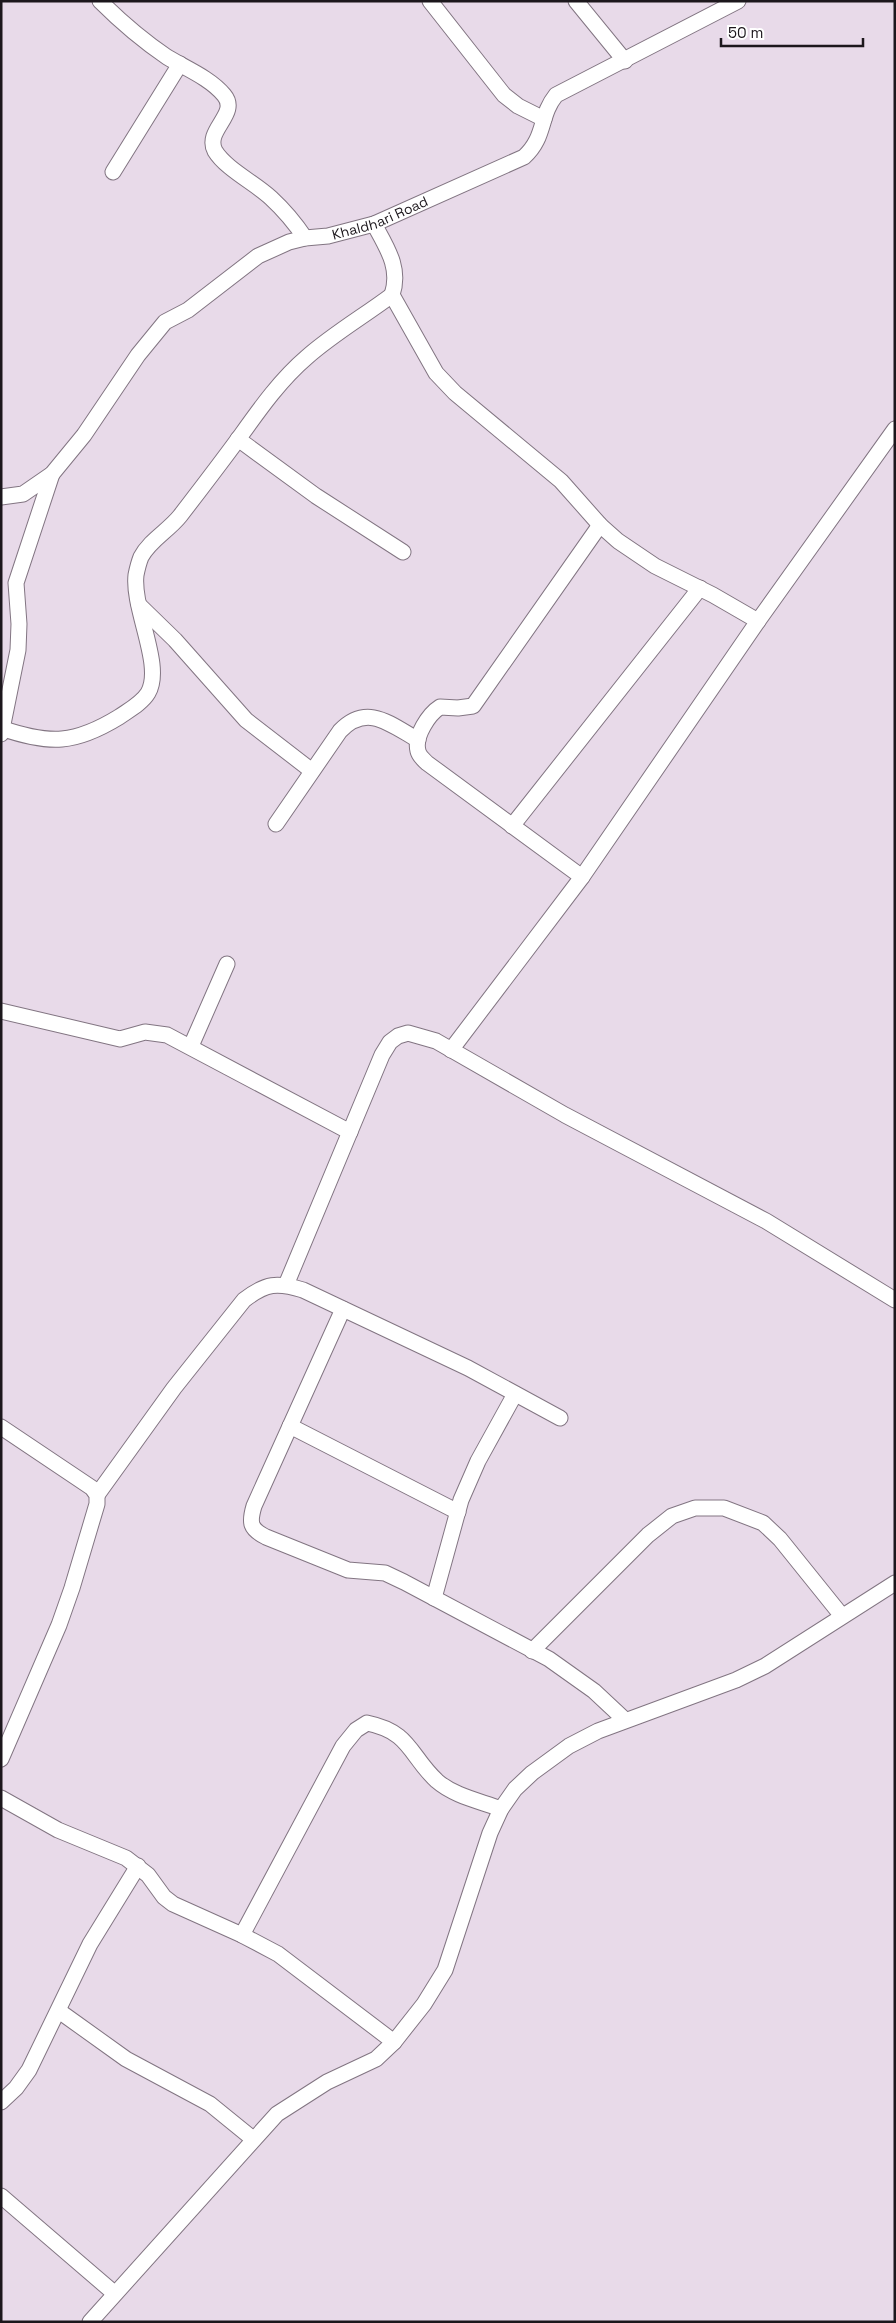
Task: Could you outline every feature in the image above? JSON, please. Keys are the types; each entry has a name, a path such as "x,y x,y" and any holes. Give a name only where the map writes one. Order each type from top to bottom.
{"street":[{"path":"100,1 143,40 215,87 224,95 228,103 228,110 214,136 213,144 216,151 231,166 270,197 292,219 305,238"},
{"path":"430,1 504,96 518,106 544,119"},
{"path":"576,1 625,61"},
{"name":"Khaldhari Road","path":"52,474 84,435 138,355 165,322 188,310 258,256 289,242 305,238 328,236 374,224 524,157 540,137 548,106 556,95 738,1"},
{"path":"113,172 180,64"},
{"path":"52,474 16,583 19,624 18,650 2,730 36,738 68,739 98,730 133,708 148,694 153,681 153,664 139,605 136,575 141,557 152,543 179,517 267,401 306,357 392,295 396,284 394,262 374,224"},
{"path":"392,295 436,373 456,393 561,481 600,525 639,556 758,621"},
{"path":"451,1050 582,877 758,621 895,429"},
{"path":"238,440 316,496 403,552"},
{"path":"1,497 23,494 52,474"},
{"path":"582,877 427,763 417,749 418,740 434,712 440,707 467,708 473,706 600,525"},
{"path":"512,826 700,588"},
{"path":"139,605 175,640 246,720 312,771"},
{"path":"276,824 340,731 350,720 360,716 386,722 418,740"},
{"path":"191,1046 227,964"},
{"path":"1,1011 120,1039 145,1032 156,1032 191,1046 350,1132"},
{"path":"286,1285 382,1055 390,1042 398,1036 408,1033 436,1041 565,1115 766,1221 895,1300"},
{"path":"1,1759 38,1676 69,1597 89,1526 95,1512 97,1495 174,1388 244,1300 258,1289 270,1285 286,1285 303,1290 468,1368 560,1418"},
{"path":"343,1309 254,1506 251,1526 256,1532 348,1570 385,1573 434,1598 571,1673 594,1691 625,1720"},
{"path":"434,1598 458,1512 478,1461 515,1394"},
{"path":"290,1426 458,1512"},
{"path":"1,1428 92,1488 97,1495"},
{"path":"532,1651 648,1535 672,1516 695,1508 724,1508 763,1524 780,1539 842,1616"},
{"path":"90,2322 114,2293 277,2114 327,2082 376,2059 394,2042 424,2004 445,1970 490,1833 501,1809 515,1789 548,1760 598,1731 736,1680 765,1666 895,1583"},
{"path":"242,1935 343,1746 356,1730 367,1723 392,1730 412,1749 438,1781 452,1792 501,1809"},
{"path":"1,1798 58,1830 126,1858 138,1866 164,1897 173,1904 242,1935 278,1954 302,1970 394,2042"},
{"path":"1,2102 16,2088 29,2070 90,1944 138,1866"},
{"path":"59,2011 126,2059 210,2104 253,2139"},
{"path":"1,2196 114,2293"}]}
